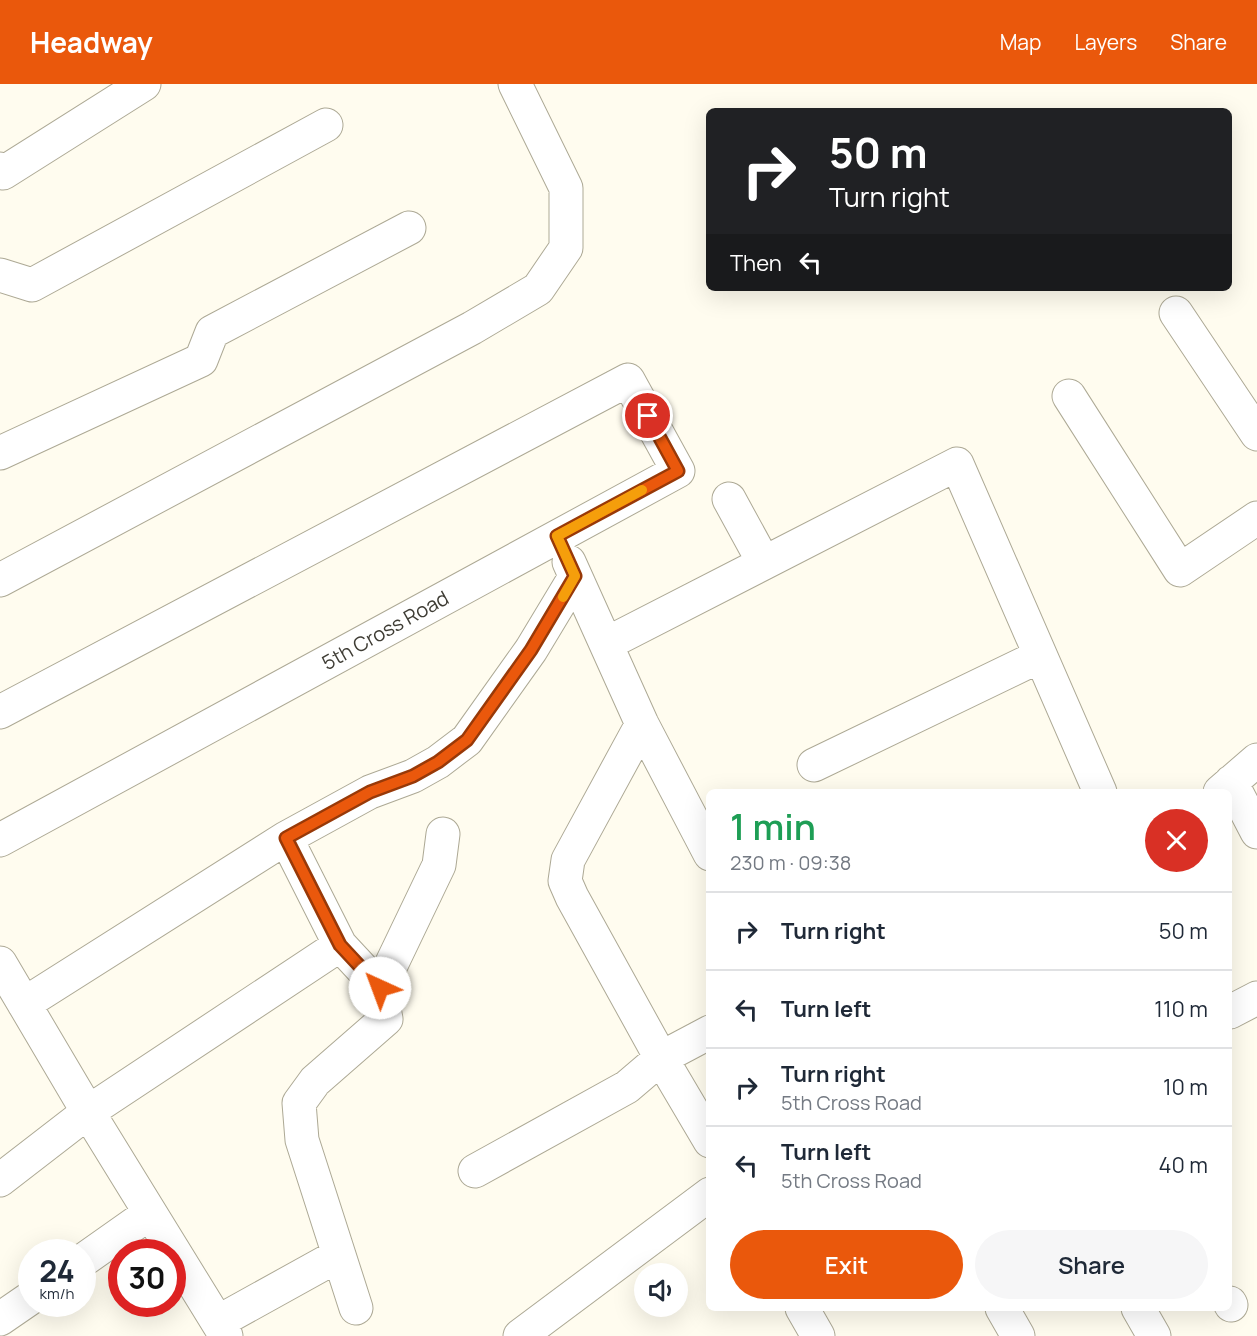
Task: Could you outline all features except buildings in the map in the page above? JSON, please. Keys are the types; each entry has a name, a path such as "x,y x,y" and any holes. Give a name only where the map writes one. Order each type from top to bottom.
{"street":[{"path":"0,169 3,173 144,84"},
{"path":"0,580 472,328 538,289 566,248 566,188 515,84"},
{"path":"0,275 32,285 327,124"},
{"path":"0,453 201,360 212,332 409,228"},
{"path":"1176,313 1257,434"},
{"name":"5th Cross Road","path":"0,712 628,380 678,471 0,840"},
{"path":"1069,396 1180,570 1257,518"},
{"path":"606,644 957,464 1099,789"},
{"path":"729,499 764,563"},
{"path":"557,536 642,724 706,846"},
{"path":"24,1004 286,838 370,792 413,776 438,762 467,740 531,650 575,576"},
{"path":"814,765 1040,656"},
{"path":"642,724 568,860 565,881 661,1058 706,1134"},
{"path":"1226,787 1257,760"},
{"path":"1232,796 1257,832"},
{"path":"380,988 439,865 442,834"},
{"path":"286,838 340,945 380,988 386,1018 315,1081 299,1103 302,1140 356,1308"},
{"path":"0,1180 88,1112 340,945"},
{"path":"0,963 88,1112 222,1329 339,1255"},
{"path":"1232,1011 1257,998"},
{"path":"475,1171 627,1087 661,1058 706,1034"},
{"path":"520,1336 706,1197"},
{"path":"96,1251 150,1213"},
{"path":"0,1319 18,1307"},
{"path":"804,1311 818,1336"},
{"path":"1004,1311 1017,1336"},
{"path":"1140,1311 1154,1336"}],"slow traffic":[{"path":"563,597 575,576 557,536 642,490"}],"route":[{"path":"380,988 340,945 286,838 370,792 413,776 438,762 467,740 531,650 575,576 557,536 678,471 648,416"}]}
